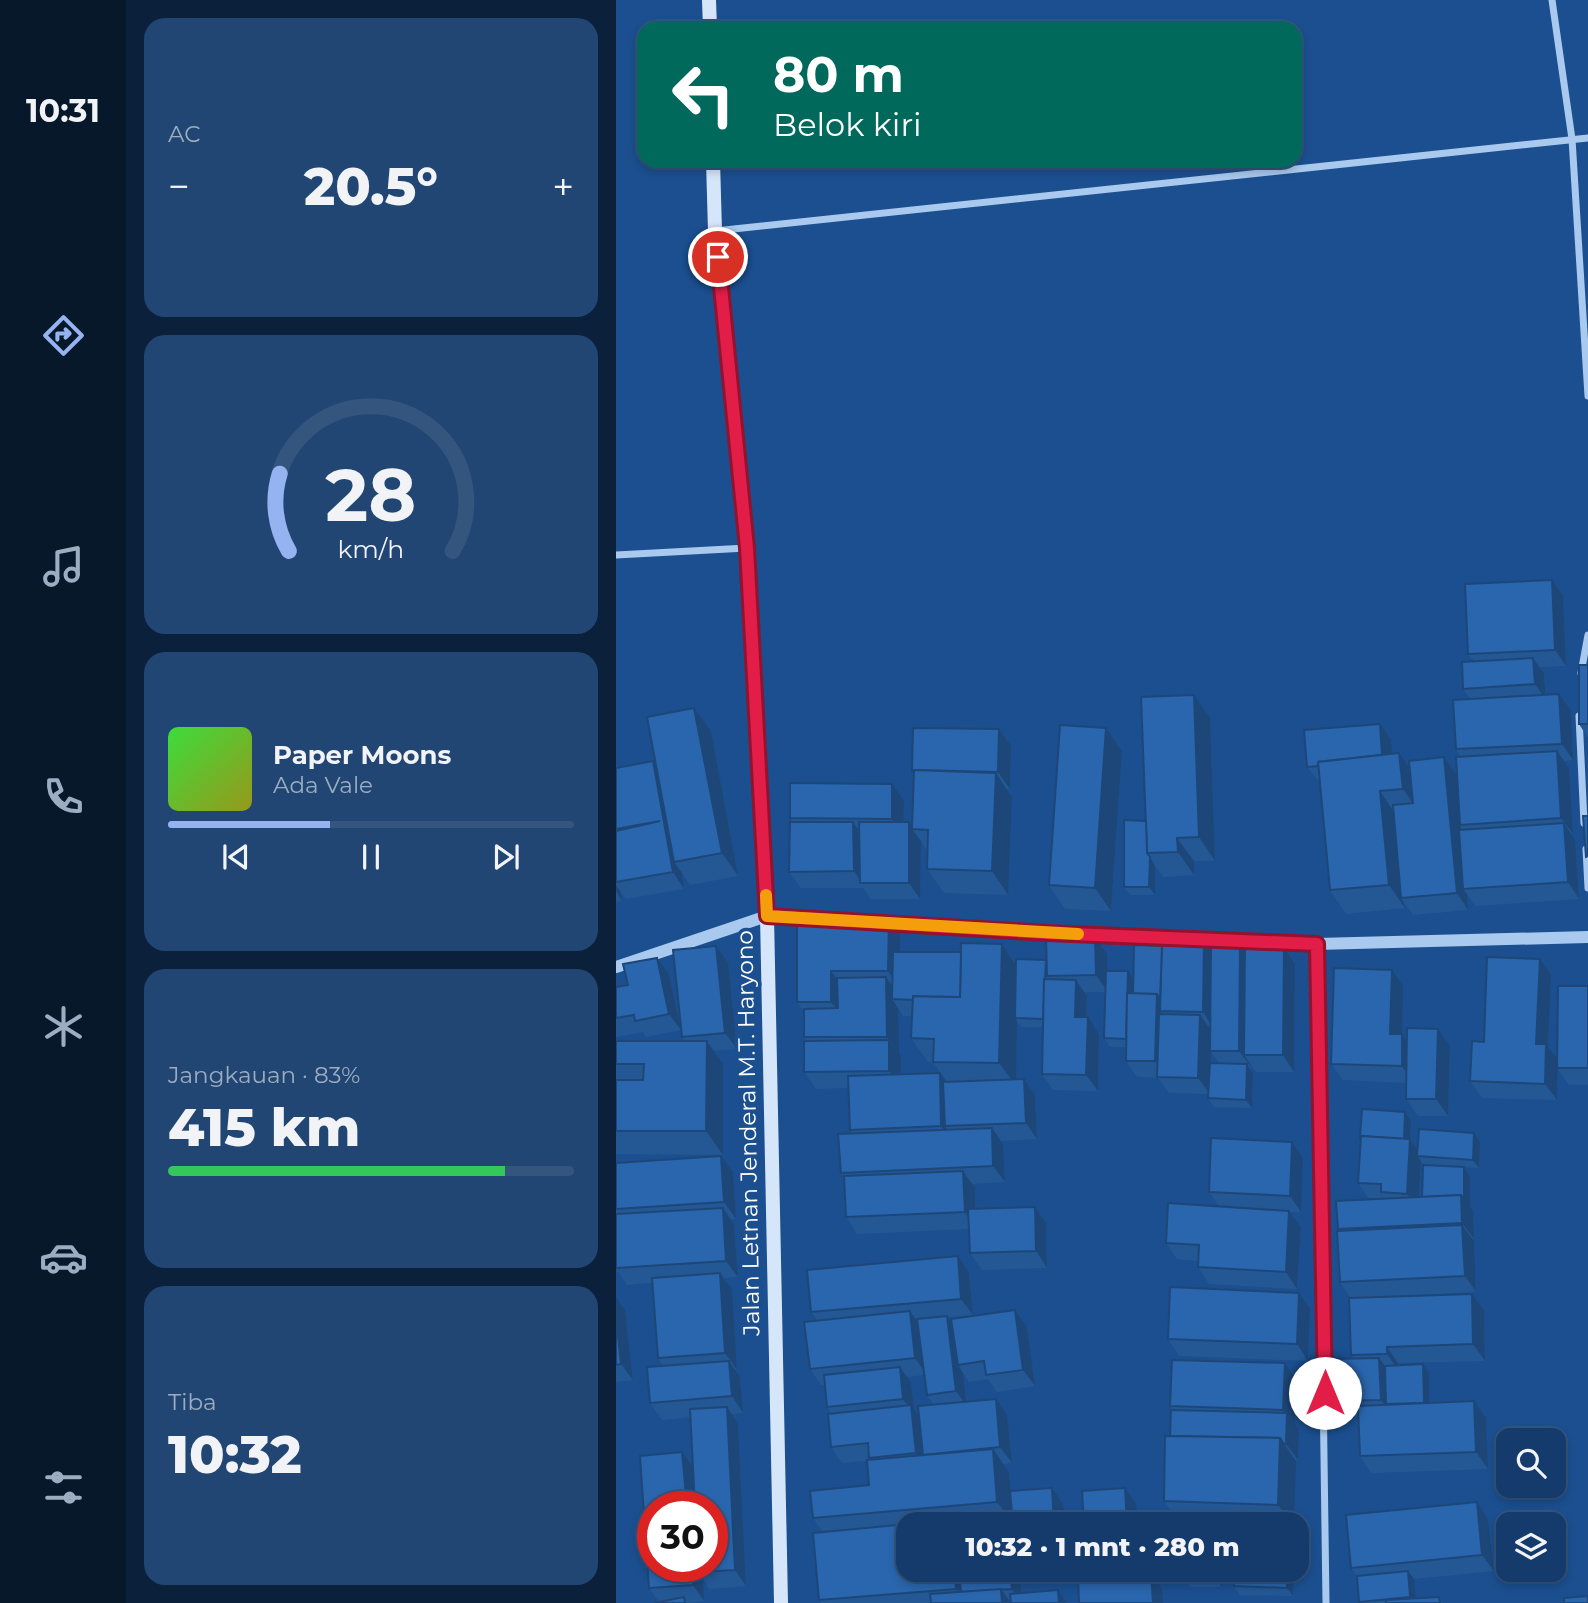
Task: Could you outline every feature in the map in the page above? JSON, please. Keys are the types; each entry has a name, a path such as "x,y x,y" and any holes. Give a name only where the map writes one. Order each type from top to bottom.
{"main road":[{"path":"709,0 710,21"},
{"name":"Jalan Letnan Jenderal M.T. Haryono","path":"713,168 715,231 747,548 767,916 781,1603"}],"street":[{"path":"1552,0 1572,139 1588,396"},
{"path":"1302,168 1588,138"},
{"path":"715,231 1302,168"},
{"path":"616,555 747,548"},
{"path":"1579,685 1588,635"},
{"path":"1579,712 1588,888"},
{"path":"616,967 767,916 834,920"},
{"path":"860,922 1317,944 1588,937"},
{"path":"1317,944 1326,1603"}],"building":[{"path":"1552,580 1555,650 1468,654 1465,584"},
{"path":"1533,658 1535,684 1463,689 1462,662"},
{"path":"1579,665 1588,665 1588,724 1579,724"},
{"path":"1559,694 1562,744 1456,749 1453,700"},
{"path":"1194,695 1199,837 1177,838 1178,852 1147,853 1141,697"},
{"path":"694,708 722,853 674,862 647,717"},
{"path":"1380,724 1382,755 1318,762 1318,766 1307,767 1304,730"},
{"path":"1060,725 1106,728 1095,888 1049,885"},
{"path":"913,728 999,729 998,772 912,771"},
{"path":"1557,751 1561,818 1460,825 1456,757"},
{"path":"1399,753 1403,789 1380,791 1389,885 1330,890 1318,762"},
{"path":"1444,757 1457,893 1401,898 1393,805 1413,803 1409,761"},
{"path":"653,761 673,872 616,882 616,831 660,821 616,829 616,768"},
{"path":"914,770 996,773 992,871 927,869 928,830 912,829"},
{"path":"790,783 892,784 892,819 790,818"},
{"path":"1583,816 1588,816 1586,857"},
{"path":"1124,820 1146,821 1147,853 1150,857 1149,887 1124,887"},
{"path":"790,822 853,822 854,871 789,872"},
{"path":"859,822 909,822 909,883 860,883"},
{"path":"1564,823 1568,882 1463,889 1459,830"},
{"path":"797,917 889,917 888,971 831,971 831,1002 797,1002"},
{"path":"1095,937 1096,975 1047,976 1046,938"},
{"path":"1162,938 1204,939 1203,1012 1160,1011"},
{"path":"961,943 1002,944 999,1063 933,1062 934,1039 911,1038 913,996 960,997"},
{"path":"1134,945 1162,946 1160,1000 1157,994 1133,994"},
{"path":"716,946 725,1033 682,1037 673,950"},
{"path":"1211,946 1240,946 1239,1051 1210,1051"},
{"path":"1245,947 1284,948 1283,1055 1244,1055"},
{"path":"893,952 961,952 960,997 913,996 913,1000 892,999"},
{"path":"1487,957 1540,959 1536,1044 1546,1044 1545,1084 1470,1081 1472,1041 1484,1042"},
{"path":"657,958 669,1014 635,1021 634,1015 616,1018 616,987 628,985 623,964"},
{"path":"1016,959 1046,960 1043,1019 1015,1018"},
{"path":"1334,968 1392,970 1390,1034 1402,1034 1402,1066 1331,1064"},
{"path":"1106,971 1128,971 1126,1039 1104,1038"},
{"path":"886,977 887,1037 804,1037 804,1009 838,1008 837,978"},
{"path":"1044,979 1076,980 1075,1017 1088,1017 1086,1075 1042,1074"},
{"path":"1558,986 1588,986 1588,1068 1557,1068"},
{"path":"1127,993 1157,994 1155,1061 1126,1061"},
{"path":"1159,1014 1200,1015 1198,1078 1157,1077"},
{"path":"1407,1028 1438,1029 1436,1099 1406,1099"},
{"path":"889,1040 889,1071 804,1072 804,1041"},
{"path":"616,1041 707,1041 706,1131 616,1131 616,1080 643,1080 644,1064 616,1064"},
{"path":"1210,1063 1247,1064 1246,1100 1208,1098"},
{"path":"940,1073 941,1126 850,1130 848,1076"},
{"path":"1024,1079 1026,1123 945,1126 943,1082"},
{"path":"1362,1109 1405,1112 1404,1139 1360,1137"},
{"path":"992,1128 993,1166 841,1173 838,1134"},
{"path":"1419,1129 1474,1133 1473,1160 1417,1156"},
{"path":"1361,1136 1410,1139 1407,1194 1381,1192 1381,1184 1358,1183"},
{"path":"1211,1138 1292,1142 1290,1196 1209,1192"},
{"path":"721,1156 724,1202 616,1209 616,1163"},
{"path":"1423,1165 1464,1167 1464,1198 1461,1195 1422,1197"},
{"path":"963,1171 965,1212 846,1217 844,1176"},
{"path":"1461,1195 1462,1223 1338,1229 1336,1201"},
{"path":"1168,1203 1289,1211 1286,1272 1198,1267 1199,1245 1166,1243"},
{"path":"1035,1207 1036,1251 970,1253 968,1209"},
{"path":"723,1208 726,1261 616,1268 616,1214"},
{"path":"1462,1225 1465,1276 1340,1282 1337,1231"},
{"path":"958,1256 961,1299 811,1312 807,1270"},
{"path":"720,1273 725,1353 658,1358 652,1278"},
{"path":"1170,1287 1299,1293 1297,1344 1168,1339"},
{"path":"1472,1294 1473,1344 1387,1347 1387,1354 1351,1355 1349,1298"},
{"path":"1015,1310 1023,1370 986,1375 984,1361 958,1365 951,1319"},
{"path":"910,1311 915,1358 810,1369 804,1322"},
{"path":"947,1316 956,1391 927,1395 917,1319"},
{"path":"616,1317 621,1364 616,1365"},
{"path":"1379,1358 1381,1400 1328,1401 1326,1359"},
{"path":"1172,1360 1285,1363 1283,1410 1170,1406"},
{"path":"729,1361 732,1396 650,1403 647,1367"},
{"path":"1423,1364 1424,1403 1386,1404 1385,1366"},
{"path":"900,1367 903,1399 827,1407 824,1375"},
{"path":"996,1399 1000,1447 923,1455 918,1406"},
{"path":"1474,1401 1476,1452 1360,1456 1358,1406"},
{"path":"911,1405 916,1453 869,1458 868,1443 831,1447 828,1414"},
{"path":"727,1407 735,1570 728,1570 728,1491 694,1491 690,1409"},
{"path":"1171,1410 1287,1413 1286,1444 1280,1438 1170,1436"},
{"path":"1165,1436 1280,1438 1278,1505 1164,1501"},
{"path":"993,1449 997,1502 813,1518 810,1491 869,1485 867,1460"},
{"path":"682,1452 686,1491 642,1491 640,1456"},
{"path":"1052,1488 1053,1512 1012,1512 1010,1491"},
{"path":"1125,1488 1126,1512 1083,1512 1082,1491"},
{"path":"1477,1502 1482,1555 1351,1568 1346,1515"},
{"path":"896,1525 896,1582 955,1582 956,1589 819,1600 813,1533"},
{"path":"1408,1571 1410,1597 1359,1602 1357,1576"},
{"path":"649,1582 693,1582 693,1585 649,1588"},
{"path":"960,1582 1011,1582 1012,1589 961,1592"},
{"path":"1078,1582 1152,1582 1153,1603 1079,1603"},
{"path":"1234,1582 1287,1582 1287,1588 1234,1586"},
{"path":"1001,1589 1002,1603 931,1603 930,1594"},
{"path":"1058,1590 1059,1603 1011,1603 1010,1594"},
{"path":"1588,1596 1588,1603 1564,1603 1564,1598"},
{"path":"684,1597 685,1603 654,1603"},
{"path":"1439,1597 1440,1603 1386,1603 1386,1600"}],"slow traffic":[{"path":"766,895 767,916 1078,934"}],"route":[{"path":"718,257 747,548 760,744 767,916 1047,933 1317,944 1325,1393"}]}
